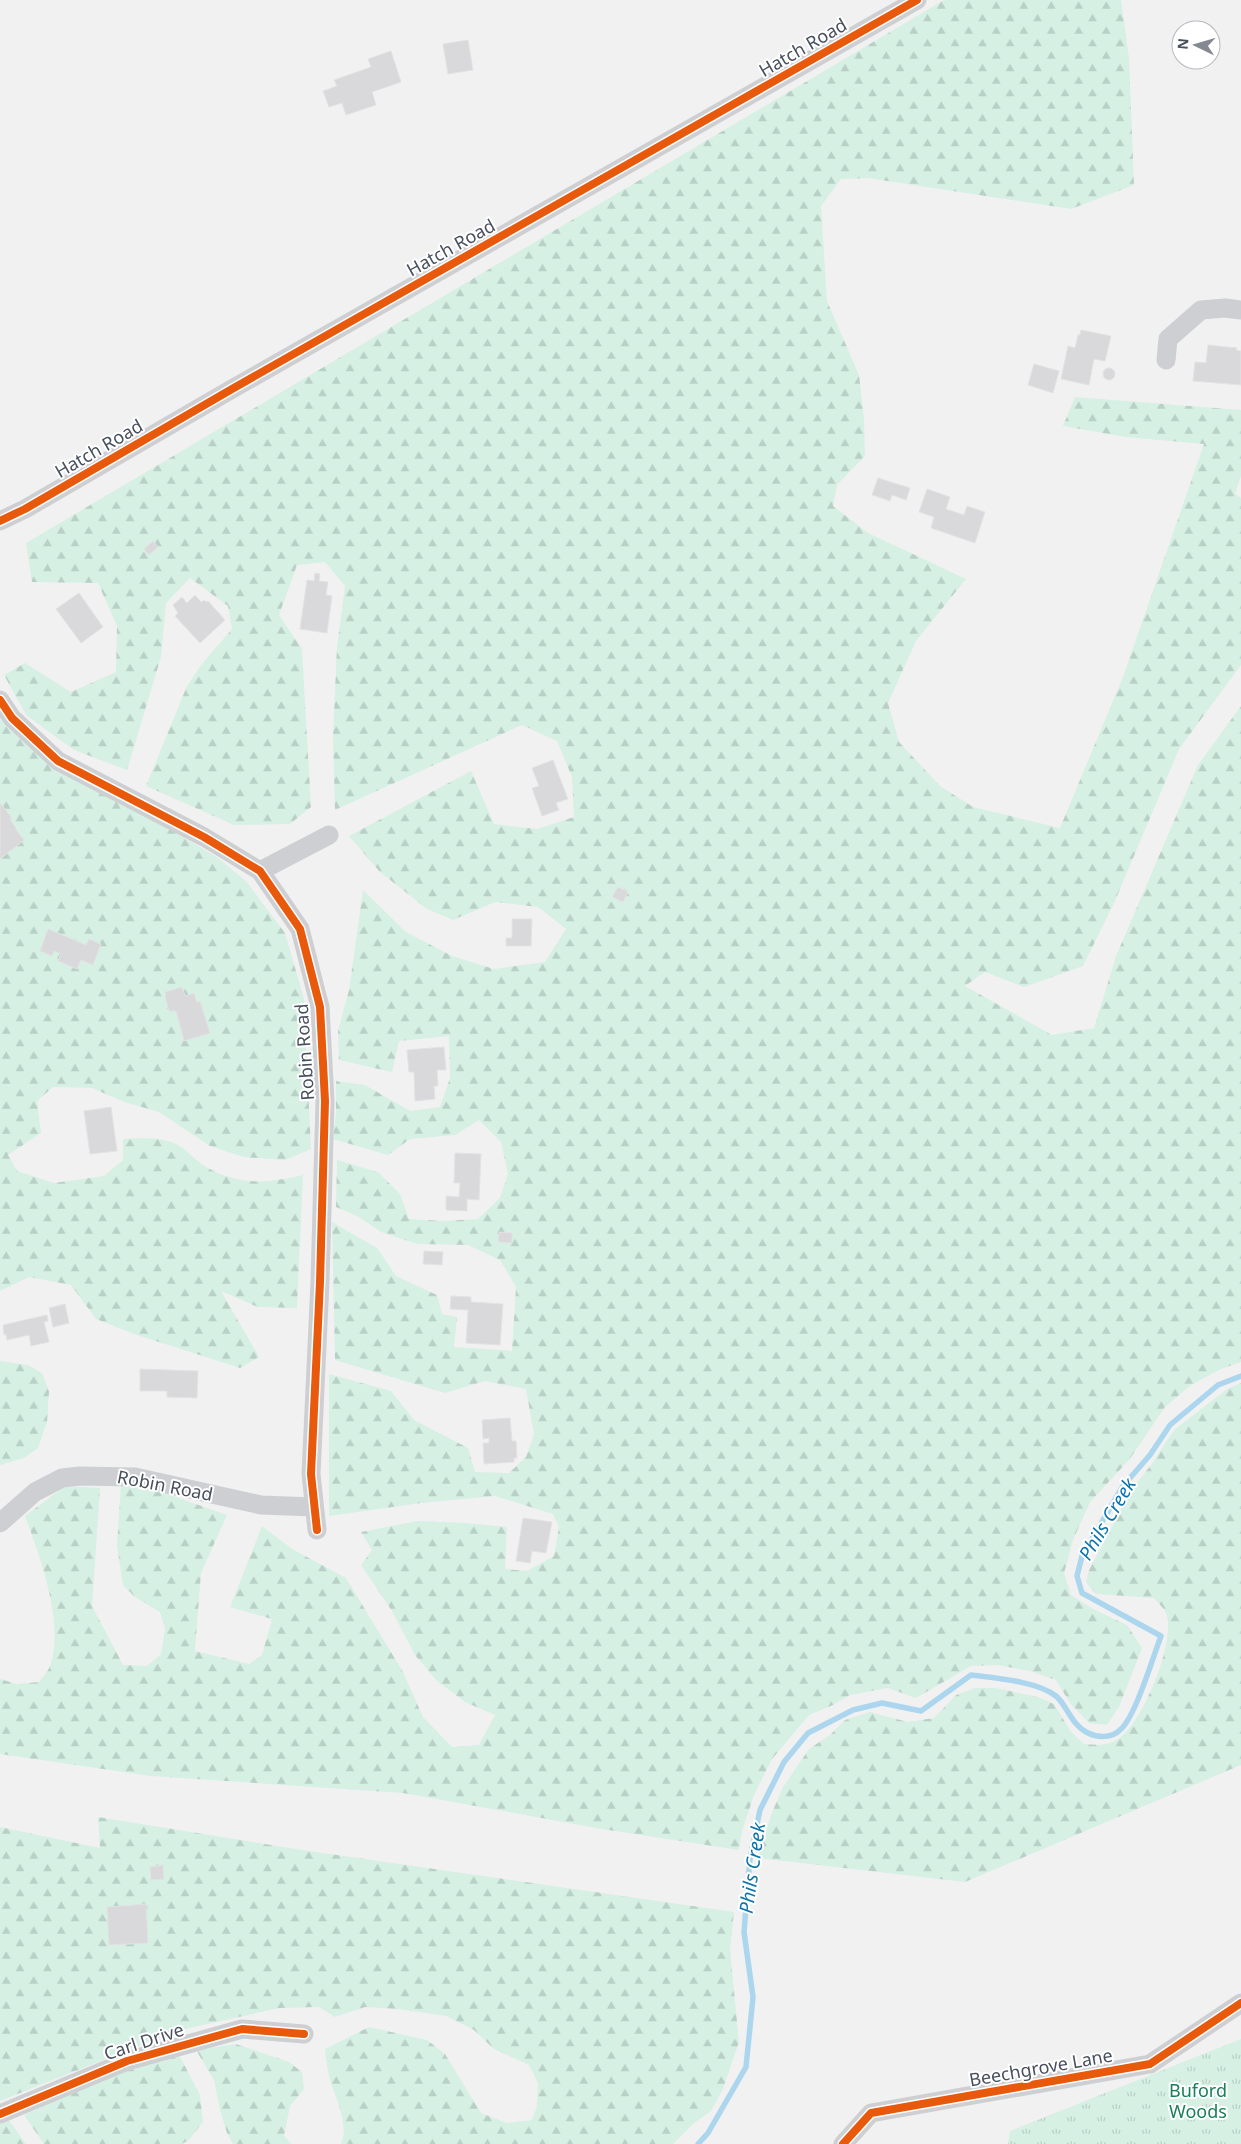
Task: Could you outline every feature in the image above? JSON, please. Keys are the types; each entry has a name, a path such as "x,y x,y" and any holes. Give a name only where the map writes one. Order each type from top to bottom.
{"street":[{"name":"Hatch Road","path":"0,521 25,509 232,389 917,0"},
{"path":"1166,360 1168,339 1201,310 1225,308 1241,310"},
{"name":"Robin Road","path":"0,700 12,718 58,761 204,837 260,871 300,929 320,1007 324,1101 320,1282 311,1474 317,1530"},
{"path":"260,871 329,834"},
{"name":"Robin Road","path":"0,1524 35,1492 62,1478 80,1476 135,1477 260,1504 314,1507"},
{"name":"Beechgrove Lane","path":"843,2144 871,2113 1150,2064 1241,2003"},
{"name":"Carl Drive","path":"0,2114 127,2061 242,2029 304,2034"}],"green space":[{"path":"944,0 1121,0 1129,58 1134,185 1071,209 868,178 841,179 821,206 827,301 859,375 864,419 865,456 837,485 833,506 868,533 966,579 916,641 888,703 899,742 940,786 973,807 1060,828 1123,677 1204,444 1126,437 1063,426 1075,397 1241,410 1241,476 1235,494 1241,498 1241,665 1179,749 1115,901 1083,966 1024,987 985,972 965,986 1052,1035 1094,1028 1116,956 1198,765 1241,706 1241,1362 1221,1369 1191,1385 1165,1407 1129,1460 1090,1502 1073,1540 1064,1573 1071,1595 1093,1609 1127,1625 1142,1648 1119,1707 1107,1725 1089,1723 1070,1703 1056,1680 1030,1671 997,1665 971,1666 916,1698 888,1688 850,1695 833,1705 809,1715 772,1759 754,1795 742,1831 739,1850 602,1829 403,1793 151,1776 0,1754 0,1679 17,1684 39,1682 50,1666 54,1649 55,1630 49,1590 25,1516 65,1486 100,1488 92,1606 123,1665 147,1666 161,1654 165,1629 160,1612 135,1597 123,1585 117,1546 121,1482 153,1489 227,1515 201,1573 195,1651 249,1664 262,1655 272,1619 230,1607 262,1526 292,1549 346,1578 403,1672 423,1717 452,1747 479,1745 495,1715 465,1702 437,1681 415,1655 392,1611 361,1565 372,1550 361,1532 417,1521 507,1527 505,1569 527,1571 554,1556 559,1527 553,1514 495,1496 421,1503 329,1516 329,1374 391,1391 414,1420 468,1448 475,1472 509,1473 526,1457 534,1434 526,1389 485,1381 445,1393 335,1360 332,1222 377,1248 396,1276 437,1295 442,1314 457,1317 454,1347 512,1351 516,1287 500,1260 468,1245 417,1244 381,1232 359,1217 336,1207 337,1160 378,1172 400,1194 409,1219 443,1221 478,1219 500,1198 508,1174 501,1142 479,1120 455,1135 410,1139 388,1155 333,1139 336,1113 336,1081 365,1085 410,1111 440,1107 450,1078 449,1036 399,1041 392,1072 339,1060 338,1031 349,990 363,890 406,932 452,956 494,969 545,962 566,929 538,907 495,902 453,920 427,909 380,872 349,836 471,771 494,824 537,829 574,817 572,777 557,741 522,725 335,810 333,736 337,647 345,586 325,562 297,565 279,615 302,649 311,807 290,824 234,825 146,786 187,686 201,665 232,629 228,606 190,578 166,603 161,657 127,770 74,750 26,715 4,675 25,663 71,692 116,672 117,626 98,583 32,582 26,543"},
{"path":"0,715 150,817 218,858 246,881 285,933 304,999 311,1149 285,1160 244,1157 210,1146 159,1112 124,1102 92,1088 53,1087 37,1101 41,1133 8,1155 17,1171 54,1183 104,1176 123,1160 123,1139 150,1138 176,1144 205,1166 233,1178 267,1181 303,1175 297,1308 258,1307 221,1291 259,1357 240,1368 137,1335 96,1319 71,1285 29,1277 0,1291"},
{"path":"0,1361 28,1365 42,1373 49,1391 47,1422 38,1448 24,1458 0,1465"},
{"path":"1241,1383 1241,1765 965,1882 758,1858 771,1815 783,1787 809,1749 830,1735 845,1720 870,1712 908,1722 934,1718 956,1695 975,1688 996,1688 1038,1697 1054,1704 1071,1732 1084,1744 1106,1744 1118,1739 1137,1717 1147,1700 1155,1680 1167,1642 1168,1626 1166,1613 1154,1598 1096,1594 1086,1582 1089,1570 1131,1490 1151,1465 1174,1430 1227,1389"},
{"path":"98,1817 302,1850 734,1912 730,1950 739,2042 723,2089 711,2111 694,2123 673,2144 341,2144 344,2127 329,2076 325,2049 369,2027 427,2040 445,2054 481,2113 507,2123 532,2120 537,2106 538,2083 529,2065 494,2049 474,2030 446,2016 398,2009 365,2007 335,2017 319,2007 279,2008 176,2031 0,2101 0,1827 100,1848"},
{"name":"Buford Woods","path":"1241,2039 1241,2144 1008,2144 1010,2131"},
{"path":"236,2044 289,2062 302,2072 304,2089 290,2106 284,2136 291,2144 233,2144 227,2133 220,2110 214,2080 196,2050"},
{"path":"177,2051 200,2095 203,2122 189,2140 182,2144 44,2144 24,2115 123,2069"},
{"path":"8,2119 26,2144 0,2144 0,2122"}],"building":[{"path":"468,40 473,70 448,74 443,44"},
{"path":"391,51 401,82 372,92 376,105 346,115 342,103 329,107 323,91 337,86 334,80 371,67 368,59"},
{"path":"1081,330 1111,336 1105,361 1094,359 1089,385 1061,379 1068,346 1075,348"},
{"path":"1208,345 1237,348 1236,350 1241,351 1241,385 1193,381 1195,362 1206,363"},
{"path":"1034,364 1059,371 1053,393 1028,385"},
{"path":"1111,368 1114,369 1114,379 1107,380 1104,379 1103,372 1104,369"},
{"path":"878,478 910,488 906,500 892,495 890,501 872,495"},
{"path":"927,489 950,497 946,509 964,515 967,506 985,512 975,543 931,528 934,517 919,512"},
{"path":"153,541 158,547 149,555 144,549"},
{"path":"315,573 320,574 319,581 328,582 326,595 332,596 327,633 300,629 307,580 314,581"},
{"path":"79,593 103,627 81,643 56,609"},
{"path":"195,595 201,602 204,600 208,601 225,620 200,643 175,616 178,613 173,605 182,597 187,603"},
{"path":"553,760 568,799 556,803 559,810 542,816 532,788 539,786 532,768"},
{"path":"0,803 12,818 10,819 24,840 0,859"},
{"path":"618,887 628,892 623,902 612,897"},
{"path":"512,919 532,919 531,946 506,946 506,938 512,938"},
{"path":"48,929 86,945 89,939 101,944 93,965 81,960 77,969 58,961 61,954 54,951 52,956 40,951"},
{"path":"182,987 185,996 194,993 197,1002 200,1001 210,1033 184,1041 176,1011 169,1011 165,996 165,992"},
{"path":"444,1047 446,1070 437,1070 438,1086 434,1086 435,1099 415,1101 414,1072 409,1072 407,1050"},
{"path":"111,1107 117,1151 90,1154 84,1111"},
{"path":"455,1153 481,1154 479,1200 467,1199 467,1211 446,1210 446,1196 459,1197 460,1183 454,1183"},
{"path":"499,1232 512,1233 512,1243 498,1242"},
{"path":"424,1251 443,1252 442,1265 423,1264"},
{"path":"451,1296 471,1297 471,1302 503,1304 500,1345 466,1343 468,1310 450,1309"},
{"path":"65,1304 69,1323 53,1327 49,1308"},
{"path":"47,1315 48,1321 44,1322 49,1342 31,1346 29,1335 7,1340 6,1334 4,1335 3,1325"},
{"path":"140,1369 198,1371 197,1398 167,1397 167,1391 140,1391"},
{"path":"510,1418 512,1441 516,1441 517,1458 514,1458 514,1462 484,1464 483,1443 489,1443 489,1438 483,1439 482,1420"},
{"path":"523,1518 552,1522 546,1553 532,1551 530,1563 516,1561"},
{"path":"163,1865 164,1879 151,1880 150,1867"},
{"path":"146,1904 148,1943 109,1945 107,1907"}],"waterway":[{"name":"Phils Creek","path":"698,2144 708,2133 746,2067 753,1997 744,1932 750,1858 760,1810 784,1762 808,1733 853,1710 882,1703 921,1711 971,1675 1015,1681 1038,1687 1056,1696 1077,1725 1088,1733 1100,1736 1109,1736 1117,1733 1132,1713 1161,1636 1082,1593 1077,1576 1082,1556 1123,1486 1150,1455 1170,1425 1218,1385 1241,1376"}],"cycle path":[{"path":"0,521 25,509 232,389 917,0"},
{"path":"0,700 12,718 58,761 204,837 260,871 300,929 320,1007 325,1101 320,1282 311,1474 317,1530"},
{"path":"843,2144 871,2113 1150,2064 1241,2003"},
{"path":"0,2114 127,2061 242,2029 304,2034"}]}
